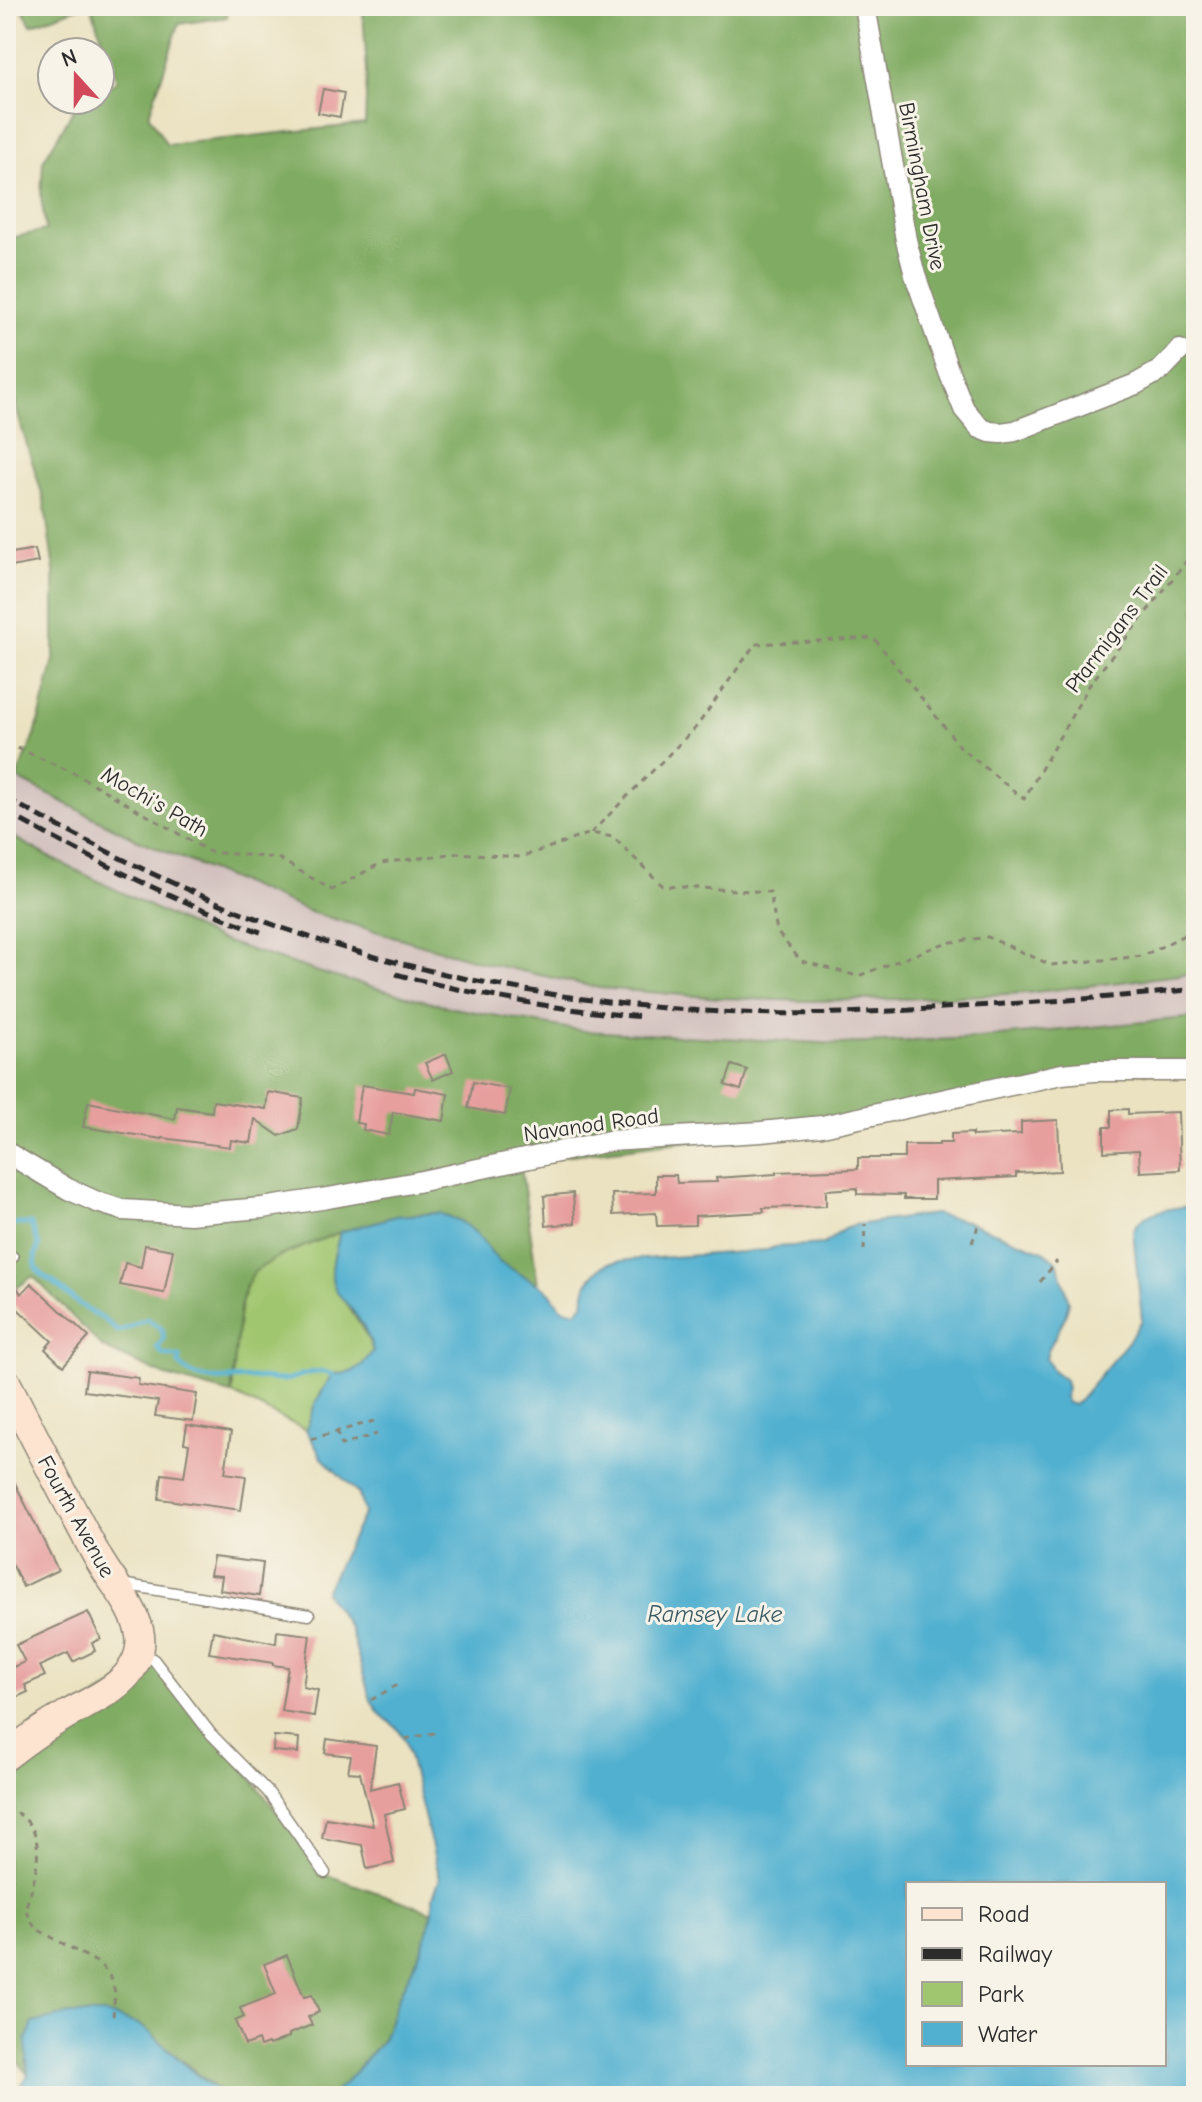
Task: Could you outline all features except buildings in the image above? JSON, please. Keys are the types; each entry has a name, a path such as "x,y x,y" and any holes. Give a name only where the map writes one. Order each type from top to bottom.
{"street":[{"name":"Birmingham Drive","path":"865,6 906,240 949,372 969,418 990,432 1015,431 1136,384 1161,370 1180,350"},
{"name":"Navanod Road","path":"6,1152 68,1189 97,1202 123,1210 190,1214 328,1198 609,1141 822,1126 1062,1074 1196,1071"},
{"name":"Fourth Avenue","path":"6,1382 98,1559 131,1610 140,1632 140,1651"},
{"path":"6,1756 41,1730 114,1687 127,1675 140,1651"}],"lane":[{"path":"114,1583 309,1615"},
{"path":"140,1651 154,1660 211,1734 268,1792 325,1873"}],"path":[{"name":"Ptarmigans Trail","path":"591,833 697,726 755,644 874,638 962,749 1024,799 1090,684 1196,549"},
{"name":"Mochi's Path","path":"6,743 76,774 210,852 278,858 332,890 381,863 458,853 521,857 591,833"},
{"path":"591,833 613,837 663,886 770,892 777,932 801,961 858,976 945,943 988,937 1051,965 1143,956 1196,929"},
{"path":"864,1250 865,1224"},
{"path":"972,1243 978,1226"},
{"path":"1040,1282 1057,1261"},
{"path":"311,1439 374,1421"},
{"path":"337,1431 341,1445 377,1434"},
{"path":"371,1700 402,1682"},
{"path":"405,1739 439,1732"},
{"path":"6,1806 22,1815 34,1830 38,1857 25,1909 35,1928 100,1964 111,1978 115,1992 113,2017"}],"shaded area":[{"path":"6,773 136,839 599,988 721,998 809,1001 901,999 1027,993 1196,973 1196,1017 979,1038 841,1044 583,1031 453,1008 331,976 217,939 53,859 6,833"}],"green space":[{"path":"21,6 83,6 31,25"},
{"path":"91,6 228,6 227,17 179,24 149,115 167,145 365,124 367,71 361,6 1196,6 1196,973 1027,993 901,999 809,1001 721,998 599,988 485,963 313,913 136,839 16,778 35,736 54,660 54,571 44,500 6,368 6,239 46,230 41,197 43,161 70,116 116,116 116,36 101,36"},
{"path":"6,833 217,939 331,976 453,1008 583,1031 841,1044 979,1038 1196,1017 1196,1073 1094,1072 849,1122 520,1161 538,1284 499,1262 476,1233 460,1221 439,1213 396,1216 340,1232 280,1256 254,1272 245,1288 240,1308 231,1394 166,1376 103,1348 33,1276 6,1296"},
{"path":"340,1232 333,1264 337,1286 373,1351 356,1370 332,1374 315,1404 306,1430 232,1394 240,1312 248,1282 261,1266"},
{"path":"154,1660 242,1766 324,1874 433,1912 422,1948 399,1996 383,2040 330,2096 225,2096 138,2024 105,2014 70,2014 54,2019 26,2061 28,2075 6,2044 6,1755"}],"water":[{"name":"Ramsey Lake","path":"1188,1206 1196,1208 1196,2096 330,2096 383,2040 399,1996 422,1948 433,1912 433,1896 440,1879 405,1740 371,1700 350,1629 325,1592 364,1513 359,1494 322,1458 306,1430 315,1404 332,1374 356,1370 373,1351 362,1324 333,1283 333,1264 340,1232 396,1216 439,1213 460,1221 476,1233 499,1262 545,1288 564,1309 577,1311 583,1304 587,1283 608,1263 824,1244 855,1225 934,1214 966,1221 1043,1251 1057,1261 1069,1302 1046,1358 1051,1369 1065,1380 1067,1389 1064,1397 1067,1403 1075,1405 1127,1343 1142,1320 1133,1231 1142,1219 1165,1210"},
{"path":"70,2014 105,2014 138,2024 225,2096 14,2096 28,2075 26,2041 33,2023"}],"waterway":[{"path":"6,1224 31,1224 39,1246 35,1255 36,1268 43,1276 118,1332 147,1319 162,1329 164,1339 157,1348 164,1355 180,1357 179,1364 196,1376 281,1380 315,1372 332,1374"}],"railway":[{"path":"6,798 168,881 252,917 387,960 537,992 689,1010 806,1014 1101,998 1196,989"},
{"path":"6,812 134,878 266,934"},
{"path":"396,974 519,1001 644,1017"}]}
